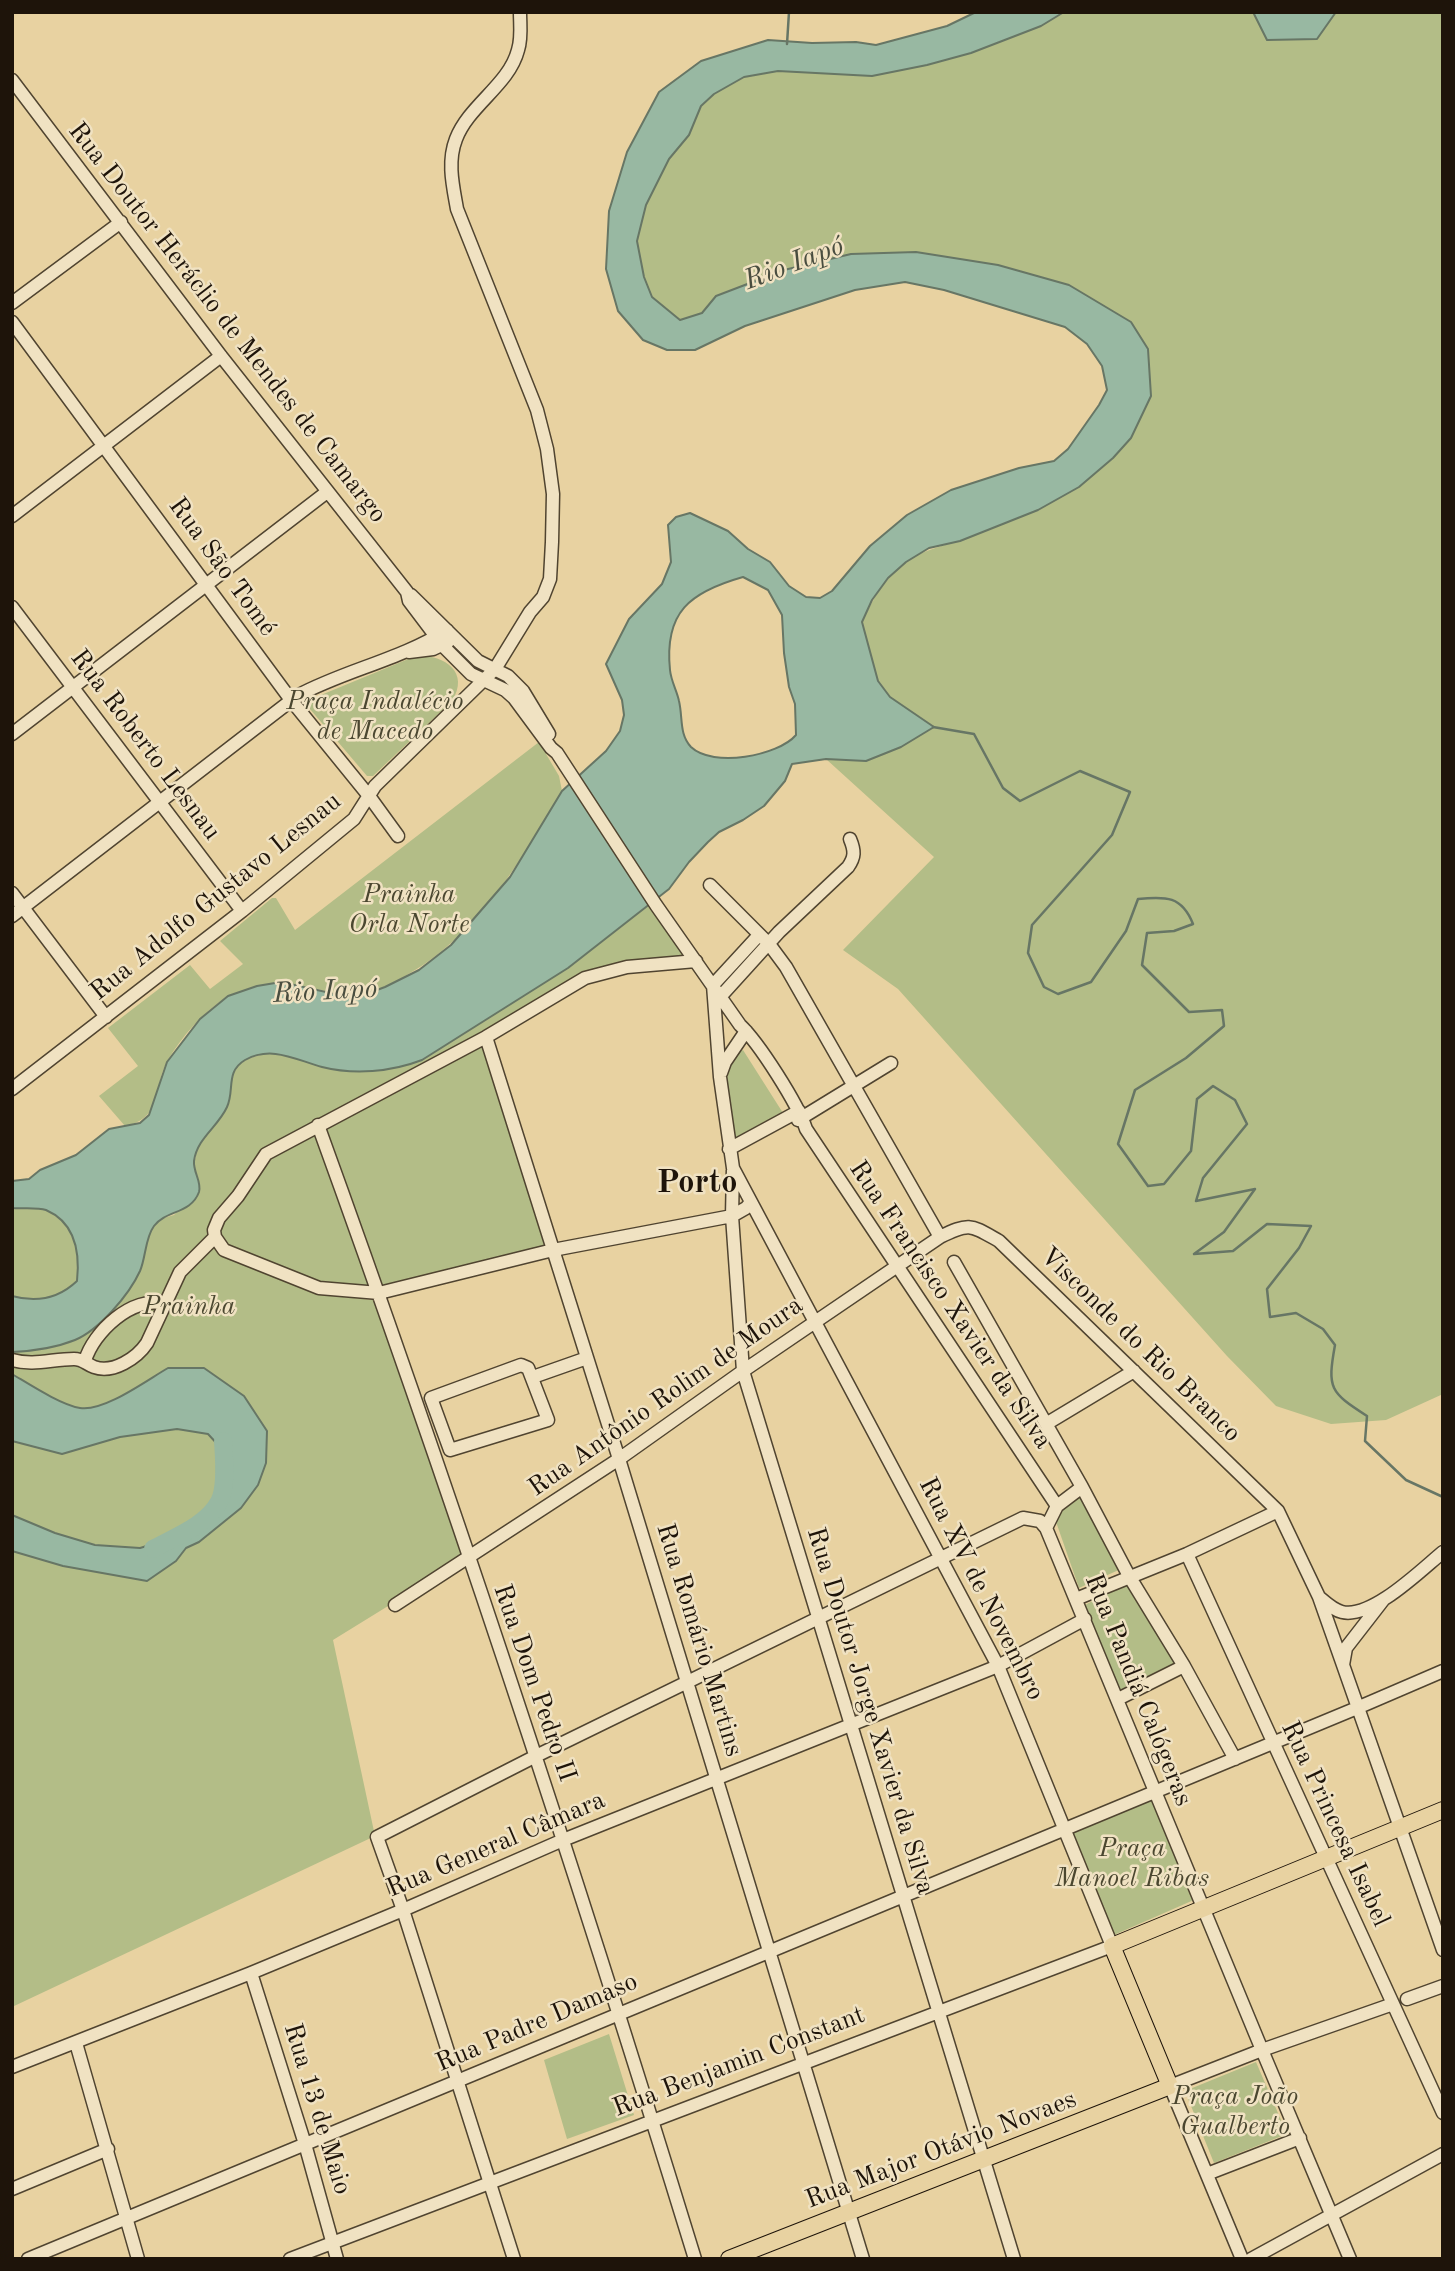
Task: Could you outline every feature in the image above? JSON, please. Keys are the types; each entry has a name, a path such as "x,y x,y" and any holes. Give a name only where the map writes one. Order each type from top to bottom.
{"main road":[{"name":"Rua Benjamin Constant","path":"1112,1946 1443,1810"},
{"name":"Rua XV de Novembro","path":"1112,1946 1170,2086"},
{"name":"Rua Major Otávio Novaes","path":"729,2259 1170,2086"}],"street":[{"name":"Rua Adolfo Gustavo Lesnau","path":"12,1089 242,911 354,819 374,786 484,682 495,669 530,611 543,597 550,579 553,495 547,449 537,410 457,209 452,176 456,140 465,121 505,74 518,53 520,12"},
{"name":"Rua Doutor Heráclio de Mendes de Camargo","path":"14,85 221,356 407,592 409,601 445,638 471,674 505,690 514,698 551,748 558,753"},
{"path":"12,303 121,222"},
{"name":"Rua São Tomé","path":"12,322 291,701 369,796 397,836"},
{"path":"12,516 221,356"},
{"path":"12,734 327,492"},
{"name":"Rua Roberto Lesnau","path":"12,607 242,911"},
{"name":"Rua Doutor Heráclio de Mendes de Camargo","path":"445,638 478,661 508,676 523,691 558,753 656,905"},
{"path":"12,916 312,687 405,652 417,652 445,638"},
{"path":"717,991 848,867 854,859 855,849 850,839"},
{"path":"710,885 769,944 786,967 940,1237"},
{"path":"12,893 106,1017"},
{"name":"Rua Francisco Xavier da Silva","path":"656,905 717,991 1057,1506"},
{"path":"717,991 759,935"},
{"path":"696,961 627,967 584,978 486,1037 266,1154 238,1196 219,1218 214,1230 215,1237 223,1250 319,1288 379,1293 553,1250 732,1216 751,1202"},
{"name":"Rua XV de Novembro","path":"717,991 716,1026 720,1077 729,1149 738,1192 751,1202 998,1666 1112,1946"},
{"path":"716,1026 728,1020 741,1028 720,1077"},
{"name":"Rua Romário Martins","path":"486,1037 688,1682 863,2259"},
{"path":"729,1149 800,1118 891,1063"},
{"name":"Rua Dom Pedro II","path":"318,1125 379,1293 536,1756 695,2259"},
{"name":"Rua Doutor Jorge Xavier da Silva","path":"738,1192 732,1216 743,1371 1014,2259"},
{"name":"Rua Antônio Rolim de Moura","path":"395,1605 619,1459 816,1321 940,1237 962,1226"},
{"name":"Visconde do Rio Branco","path":"962,1226 976,1228 999,1241 1278,1511"},
{"path":"12,1360 33,1363 72,1359 85,1361 93,1367 108,1368 134,1357 147,1343 180,1272 215,1237"},
{"path":"954,1262 1082,1487 1129,1576 1184,1666 1235,1759"},
{"path":"85,1361 100,1334 120,1316 144,1302 164,1304"},
{"path":"533,1377 587,1357"},
{"path":"521,1365 528,1368 533,1377 548,1420 450,1450 432,1398 521,1365"},
{"path":"1046,1424 1134,1371"},
{"path":"514,2259 404,1910 377,1837 536,1756 1023,1518 1034,1518 1046,1528 1057,1506 1082,1487"},
{"path":"1076,1599 1186,1554 1278,1511 1319,1597 1443,1951"},
{"name":"Rua Pandiá Calógeras","path":"1046,1528 1350,2259"},
{"path":"1343,1665 1346,1648 1357,1630 1384,1599 1443,1552"},
{"name":"Rua Princesa Isabel","path":"1186,1554 1443,2113"},
{"path":"1319,1597 1342,1612 1360,1611 1384,1599"},
{"name":"Rua General Câmara","path":"12,2067 251,1973 717,1777 998,1666 1085,1619"},
{"path":"1118,1699 1184,1666"},
{"path":"1064,1830 1443,1671"},
{"name":"Rua Padre Damaso","path":"29,2259 1064,1830"},
{"name":"Rua Benjamin Constant","path":"290,2259 1112,1946"},
{"name":"Rua 13 de Maio","path":"251,1973 305,2144 337,2259"},
{"path":"1407,1999 1443,1986"},
{"path":"1242,2259 1170,2086 1393,2004"},
{"path":"76,2043 138,2259"},
{"path":"1207,2174 1300,2138"},
{"path":"12,2189 108,2149"},
{"path":"1251,2259 1443,2154"}],"green space":[{"path":"1064,12 1253,12 1268,40 1317,39 1336,12 1443,12 1443,1394 1386,1420 1331,1424 1276,1406 1227,1356 898,989 843,950 934,857 826,759 866,761 901,747 933,726 890,697 878,681 862,622 886,582 913,558 1006,523 1079,487 1131,323 1069,285 998,265 916,252 851,254 784,270 716,296 702,313 680,320 652,297 644,277 637,241 646,205 669,159 689,135 701,106 714,94 744,77 778,71 872,76 927,65 971,53 1041,26"},
{"name":"Praça Indalécio de Macedo","path":"418,655 437,659 452,667 458,682 457,691 452,701 373,776 367,776 304,702"},
{"name":"Prainha Orla Norte","path":"539,742 559,776 562,791 529,846 492,899 449,945 424,964 387,986 367,994 351,996 303,988 225,998 201,1018 174,1051 163,1070 152,1109 146,1116 125,1126 99,1096 138,1066 108,1028 190,965 210,989 243,964 220,941 272,898 276,898 295,930"},
{"path":"651,902 688,956 628,962 266,1153 219,1215 223,1255 315,1294 373,1300 474,1553 333,1640 375,1836 12,2007 12,1551 63,1566 147,1581 176,1561 186,1548 199,1542 241,1508 267,1431 244,1396 168,1368 101,1405 90,1408 72,1406 12,1374 12,1352 53,1347 78,1339 109,1313 140,1271 151,1229 160,1219 174,1215 200,1186 194,1164 198,1146 227,1107 230,1079 236,1067 247,1059 267,1053 292,1056 323,1067 422,1060 568,968"},
{"name":"Prainha","path":"483,1042 550,1249 373,1288 321,1283 229,1247 219,1236 223,1218 251,1187 269,1159"},
{"path":"743,1050 783,1113 732,1144 724,1066 731,1056"},
{"path":"12,1208 46,1210 70,1231 78,1260 77,1281 70,1287 47,1298 12,1296"},
{"path":"177,1429 209,1435 219,1446 224,1462 221,1499 208,1516 187,1531 151,1545 109,1547 75,1539 12,1515 12,1441 62,1454 120,1437"},
{"path":"1081,1496 1123,1568 1079,1588 1054,1516"},
{"path":"1131,1581 1180,1666 1121,1695 1083,1606"},
{"name":"Praça Manoel Ribas","path":"1155,1795 1196,1899 1114,1935 1067,1831"},
{"path":"609,2034 634,2115 567,2139 544,2060"},
{"name":"Praça João Gualberto","path":"1256,2062 1287,2134 1214,2163 1185,2091"}],"water":[{"path":"976,12 1064,12 1041,26 971,53 927,65 872,76 778,71 744,77 714,94 701,106 689,135 669,159 646,205 637,241 644,277 652,297 680,320 702,313 716,296 784,270 851,254 916,252 998,265 1069,285 1131,322 1148,349 1151,396 1131,438 1113,458 1079,487 1038,510 960,541 929,548 906,562 888,578 872,600 862,622 878,681 890,697 934,727 901,747 866,761 826,759 792,764 785,781 764,806 719,832 689,862 669,889 568,968 422,1060 398,1067 360,1071 322,1067 274,1054 245,1060 235,1070 227,1107 196,1153 194,1165 199,1192 190,1204 154,1226 140,1271 121,1301 94,1328 75,1340 44,1349 12,1352 12,1296 39,1299 55,1296 77,1281 78,1260 70,1231 56,1216 46,1210 12,1208 12,1181 29,1179 40,1170 76,1155 109,1129 140,1123 149,1115 167,1062 200,1019 228,996 257,986 281,982 335,994 361,996 419,970 451,945 510,877 562,791 606,751 620,731 624,715 622,700 606,664 629,619 662,584 671,562 668,525 676,517 690,513 728,531 748,549 770,562 789,586 806,597 820,598 832,591 870,546 907,515 951,490 1019,468 1054,461 1068,449 1107,390 1102,366 1087,344 1065,327 944,290 905,282 855,290 745,326 695,350 667,350 643,340 618,311 606,269 609,211 627,152 659,92 701,61 768,40 876,45 947,26","holes":["743,577 768,590 782,615 784,653 789,687 795,704 796,735 775,749 761,754 729,758 701,753 691,747 685,737 671,674 669,650 676,619 684,607 695,598 708,590"]},
{"path":"1253,12 1336,12 1317,39 1267,40"},
{"path":"168,1368 204,1368 244,1396 267,1431 266,1463 258,1485 241,1508 199,1542 186,1548 176,1561 147,1581 63,1566 12,1551 12,1515 55,1533 95,1545 140,1548 173,1538 204,1521 220,1500 225,1464 220,1447 208,1434 177,1429 120,1437 62,1454 12,1441 12,1374 64,1403 90,1408 113,1400"}],"waterway":[{"path":"787,44 789,12"},
{"path":"933,727 974,734 1003,788 1020,801 1080,771 1130,792 1112,835 1032,925 1028,953 1044,987 1058,994 1091,982 1126,931 1138,899 1165,898 1184,908 1193,924 1174,931 1147,933 1142,965 1189,1012 1222,1010 1224,1026 1186,1058 1135,1090 1118,1144 1148,1186 1164,1184 1191,1151 1197,1099 1213,1086 1235,1100 1247,1124 1203,1178 1196,1201 1255,1189 1224,1232 1194,1254 1233,1251 1267,1224 1311,1226 1299,1248 1267,1289 1270,1317 1296,1313 1323,1329 1335,1345 1331,1371 1334,1388 1345,1401 1367,1416 1365,1441 1406,1480 1443,1497"},
{"name":"Rio Iapó","path":"153,1549 199,1524 214,1510 222,1496 224,1481 223,1441"}],"district":[{"name":"Porto","path":"697,1183"}]}
